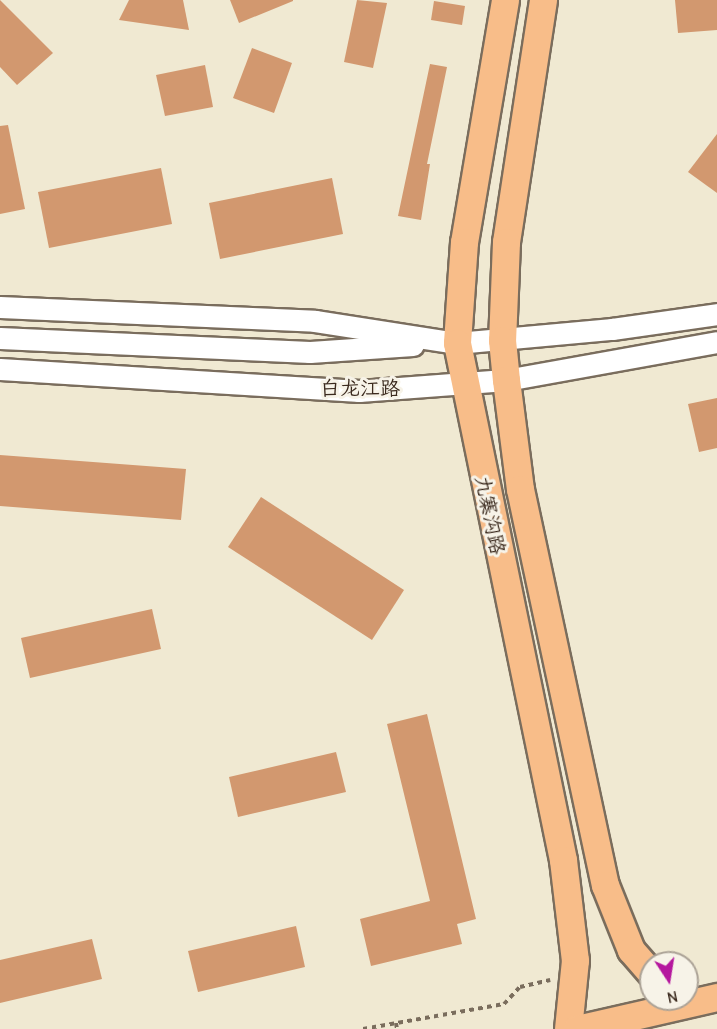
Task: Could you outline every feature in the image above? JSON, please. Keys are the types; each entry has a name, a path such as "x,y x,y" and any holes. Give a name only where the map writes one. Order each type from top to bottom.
{"main road":[{"name":"九寨沟路","path":"505,0 464,242 457,343 463,385 563,860 573,975 568,1029"},
{"name":"九寨沟路","path":"543,0 506,242 502,340 506,380 520,489 605,885 631,950 639,959"},
{"path":"699,1000 717,997"},
{"path":"577,1029 649,1011"}],"street":[{"path":"0,308 315,321 457,343"},
{"path":"0,338 310,352 502,340 717,314"},
{"name":"白龙江路","path":"0,369 359,391 506,380 717,342"}],"path":[{"path":"363,1029 504,1004 520,987 573,975"},
{"path":"396,1023 397,1029"}],"building":[{"path":"0,0 53,53 17,85 0,67"},
{"path":"129,0 183,0 189,30 119,20"},
{"path":"230,0 293,0 293,1 239,23"},
{"path":"357,0 387,3 373,68 344,62"},
{"path":"675,0 717,0 717,30 678,33"},
{"path":"434,1 465,6 462,25 431,20"},
{"path":"252,48 292,63 274,113 233,98"},
{"path":"430,64 447,67 427,164 430,164 421,220 398,216"},
{"path":"205,65 213,107 165,116 156,75"},
{"path":"8,125 25,209 0,214 0,126"},
{"path":"717,134 717,193 688,172"},
{"path":"161,168 172,224 49,248 38,192"},
{"path":"332,178 343,234 220,259 209,203"},
{"path":"717,398 717,448 699,452 688,404"},
{"path":"0,455 186,469 181,520 0,506"},
{"path":"261,497 404,590 372,640 228,547"},
{"path":"152,609 161,649 30,678 21,638"},
{"path":"427,714 476,919 457,924 462,944 371,966 360,919 430,901 387,724"},
{"path":"336,752 346,792 238,817 229,777"},
{"path":"296,926 305,967 198,992 188,951"},
{"path":"92,939 102,979 0,1003 0,960"}]}
